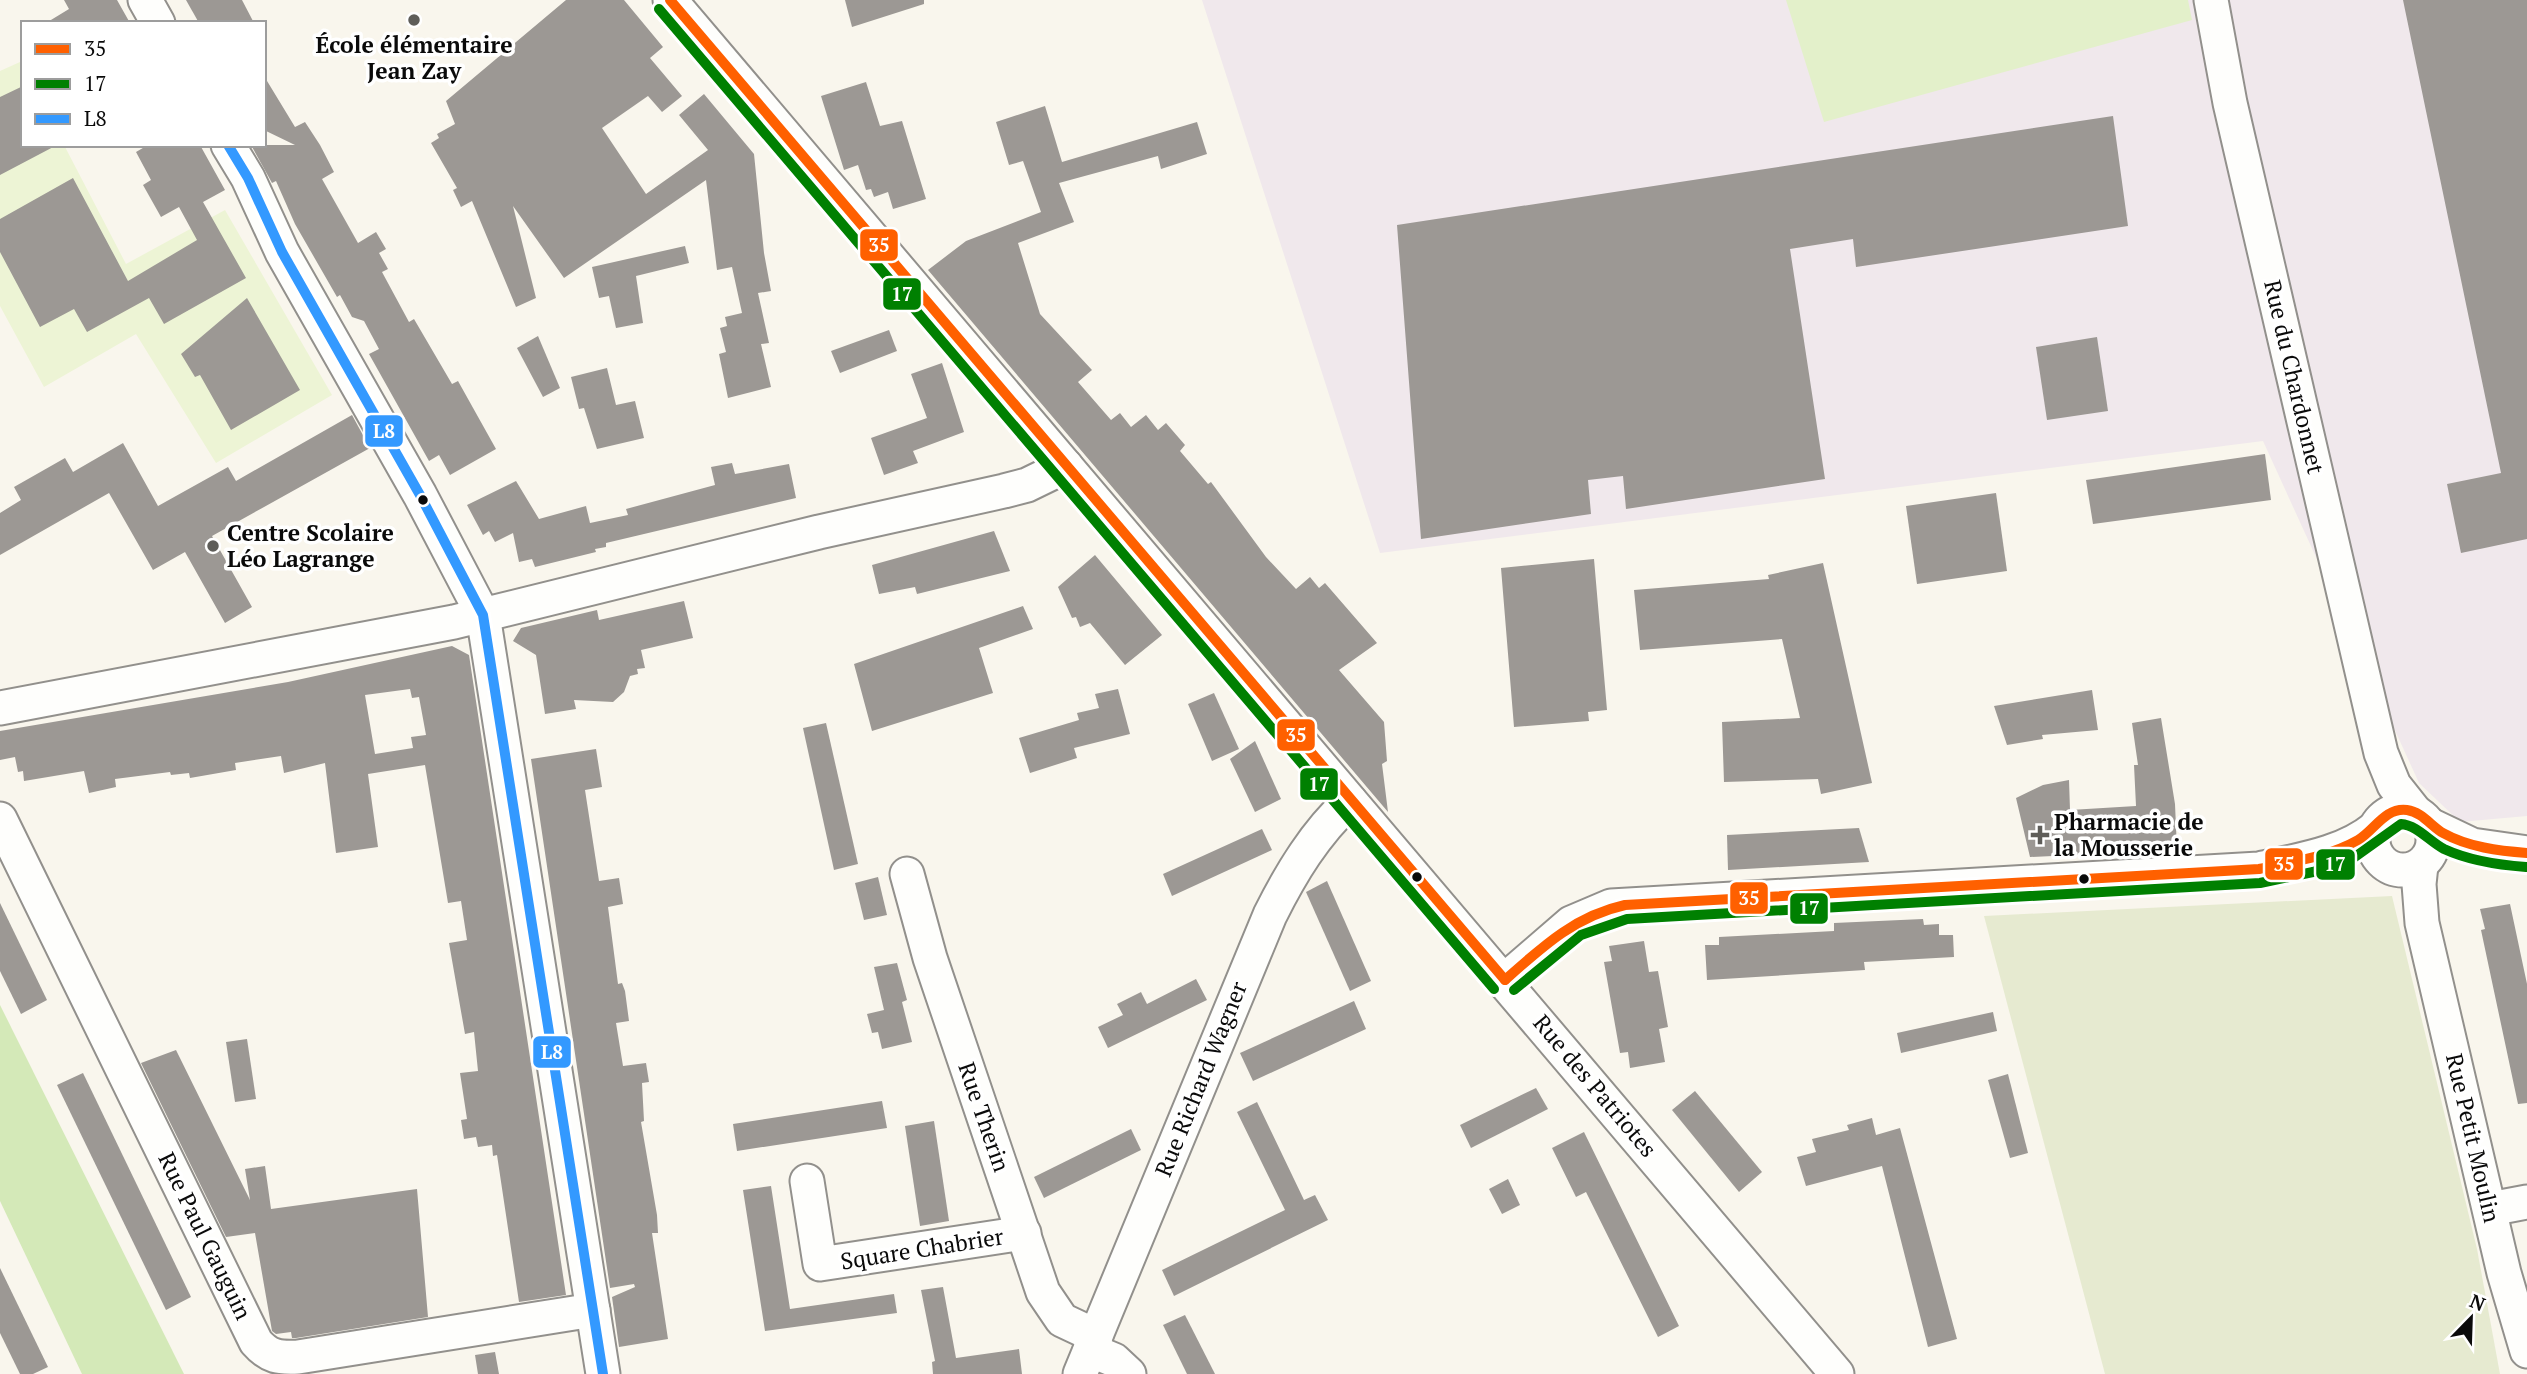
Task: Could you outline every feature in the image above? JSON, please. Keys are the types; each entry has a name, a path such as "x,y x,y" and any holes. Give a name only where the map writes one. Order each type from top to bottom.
{"street":[{"path":"145,0 157,21"},
{"name":"Rue des Patriotes","path":"670,0 1837,1374"},
{"name":"Rue du Chardonnet","path":"2211,0 2230,103 2381,753 2394,785 2423,819"},
{"path":"229,147 248,178 282,252 433,518 483,615 603,1374"},
{"path":"0,708 483,615 819,532 1004,491 1027,485 1066,466"},
{"name":"Rue du Chardonnet","path":"2378,824 2381,753"},
{"name":"Rue Richard Wagner","path":"1088,1353 1270,915 1301,858 1331,819 1350,801"},
{"path":"1505,980 1571,923 1611,906 2259,869 2314,857 2351,844 2398,811 2423,819 2460,841 2516,852"},
{"name":"Rue Paul Gauguin","path":"0,819 252,1334 266,1353 279,1358 298,1357 593,1310"},
{"path":"2406,864 2433,842 2423,819"},
{"path":"2378,824 2373,848 2406,864"},
{"path":"2314,857 2350,855 2406,864 2516,852"},
{"name":"Rue Petit Moulin","path":"2406,864 2419,884 2422,923 2490,1209 2527,1351"},
{"name":"Rue Therin","path":"907,874 930,958 1051,1306 1088,1353 1114,1360 1129,1374"},
{"name":"Square Chabrier","path":"807,1181 820,1264 1024,1233"},
{"path":"2490,1209 2527,1202"}],"shaded area":[{"path":"1202,0 2527,0 2527,816 2460,822 2419,783 2263,441 1380,553"}],"green space":[{"path":"1786,0 2188,0 2192,20 1824,122"},
{"path":"21,64 21,147 65,147 126,264 225,210 332,395 216,463 136,334 44,387 0,306 0,71"},
{"path":"2392,896 2477,1249 2500,1374 2105,1374 1984,916"},
{"path":"0,1005 184,1374 82,1374 0,1201"}],"building":[{"path":"64,0 117,0 129,21 49,21 69,9"},
{"path":"186,0 242,0 253,21 198,21"},
{"path":"566,0 624,0 663,47 650,58 682,96 662,112 648,96 602,128 646,194 708,150 679,115 704,94 754,154 764,253 771,291 758,293 769,343 761,344 771,387 728,398 719,354 726,352 720,328 727,326 725,317 742,313 732,267 717,270 706,180 564,278 513,206 536,298 516,307 472,201 461,207 453,190 457,188 431,143 439,138 437,134 455,124 446,101"},
{"path":"845,0 924,0 924,4 852,27"},
{"path":"2403,0 2527,0 2527,539 2461,553 2447,484 2501,473"},
{"path":"266,79 295,127 305,122 320,145 334,172 322,179 358,243 376,232 386,249 379,253 388,269 382,272 409,322 414,319 452,384 458,381 496,449 450,475 439,455 429,461 369,354 379,349 364,321 352,317 340,295 337,297 295,224 276,181 272,183 252,147 295,145 266,131"},
{"path":"866,82 880,126 902,121 926,199 893,209 888,192 874,197 871,189 866,190 858,165 844,170 821,96"},
{"path":"21,87 21,147 53,147 0,175 0,97"},
{"path":"1045,106 1062,162 1197,122 1207,154 1161,169 1158,156 1059,183 1074,222 1018,243 1040,314 1092,370 1078,382 1111,420 1120,413 1131,427 1146,415 1158,430 1166,423 1185,445 1180,451 1208,484 1211,482 1266,557 1296,589 1310,577 1319,588 1325,583 1377,643 1339,670 1384,722 1387,761 1382,764 1388,812 928,270 966,241 1041,212 1023,161 1009,165 996,122"},
{"path":"2113,116 2128,226 1856,267 1853,239 1790,249 1825,479 1626,509 1623,476 1588,480 1591,514 1421,539 1397,225"},
{"path":"145,147 201,147 225,190 203,202 246,278 164,324 149,298 87,332 74,309 40,327 0,252 0,219 73,178 128,281 197,240 179,207 161,217 143,185 151,180 136,152"},
{"path":"685,246 689,263 636,276 643,323 616,328 609,296 599,298 592,267"},
{"path":"247,298 300,390 231,430 200,375 195,377 181,354"},
{"path":"889,330 897,351 840,373 831,351"},
{"path":"538,336 560,388 543,397 517,348"},
{"path":"2097,337 2108,411 2047,420 2036,347"},
{"path":"942,363 964,432 913,451 918,463 884,475 871,438 927,418 911,374"},
{"path":"607,368 616,405 635,401 644,438 597,449 584,408 579,409 571,377"},
{"path":"352,415 370,448 212,536 252,607 225,623 185,552 153,570 109,493 0,555 0,513 21,500 14,487 65,458 73,472 123,443 158,506 228,467 236,481"},
{"path":"2265,454 2271,500 2093,524 2086,480"},
{"path":"732,463 735,474 789,464 796,498 606,543 606,547 595,549 596,552 535,567 532,559 519,562 513,533 495,542 489,531 483,535 467,505 516,481 539,519 586,506 590,523 628,515 626,509 715,485 711,467"},
{"path":"1996,493 2007,571 1917,584 1906,506"},
{"path":"994,531 1010,571 917,594 915,587 879,594 872,565"},
{"path":"1095,555 1162,635 1125,665 1090,623 1080,627 1076,617 1072,618 1058,587"},
{"path":"1594,559 1607,710 1588,712 1589,721 1514,727 1501,568"},
{"path":"1823,563 1872,783 1821,794 1818,779 1724,782 1722,722 1800,718 1782,639 1640,650 1634,590 1769,579 1768,575"},
{"path":"684,601 693,638 641,650 645,668 637,669 638,674 630,676 624,692 613,702 574,700 576,709 545,714 536,655 513,641 521,628 597,610 599,620"},
{"path":"1023,606 1033,629 979,648 993,693 872,731 854,664"},
{"path":"452,646 469,655 566,1295 519,1302 497,1155 493,1156 492,1145 478,1147 476,1137 464,1139 461,1120 467,1119 460,1073 478,1071 474,1032 465,1034 449,943 467,940 461,901 448,903 425,765 368,774 378,847 336,853 325,763 284,773 281,756 235,763 236,770 190,778 189,773 171,775 170,772 115,779 116,787 89,793 84,771 24,781 23,771 18,772 15,757 0,760 0,731 288,682","holes":["410,689 412,698 419,697 426,735 411,737 413,748 375,754 365,695"]},
{"path":"1118,689 1130,734 1074,748 1077,758 1030,773 1019,738 1079,720 1077,713 1099,708 1095,694"},
{"path":"2092,690 2098,730 2042,735 2043,739 2007,745 1994,706"},
{"path":"1214,693 1239,749 1212,761 1188,704"},
{"path":"2161,718 2175,804 2177,850 2030,857 2016,798 2043,785 2069,780 2070,810 2136,806 2134,765 2138,765 2132,723"},
{"path":"826,723 858,864 834,870 803,728"},
{"path":"1255,741 1281,799 1255,812 1230,759"},
{"path":"596,749 602,787 585,790 599,881 619,878 623,904 608,907 618,984 622,983 625,991 629,1021 616,1023 623,1066 646,1063 649,1082 642,1083 644,1121 641,1122 657,1215 658,1233 652,1233 668,1339 619,1347 612,1297 635,1287 634,1284 610,1288 531,759"},
{"path":"1859,828 1869,862 1728,870 1727,835"},
{"path":"1262,829 1272,850 1172,896 1163,874"},
{"path":"878,877 887,915 864,920 855,883"},
{"path":"1327,881 1371,981 1350,991 1306,892"},
{"path":"0,903 47,1000 21,1014 0,971"},
{"path":"2510,904 2527,984 2527,1103 2518,1104 2481,930 2485,929 2480,909"},
{"path":"1923,919 1924,925 1939,924 1939,935 1953,935 1954,957 1864,962 1865,970 1707,980 1705,945 1719,945 1719,937 1834,931 1834,923"},
{"path":"1644,941 1649,972 1658,971 1668,1027 1659,1029 1665,1062 1630,1068 1628,1052 1620,1053 1604,962 1612,961 1609,946"},
{"path":"897,963 907,1000 902,1002 912,1042 882,1049 878,1032 872,1033 867,1014 884,1010 874,967"},
{"path":"1196,979 1207,1000 1108,1048 1098,1027 1123,1015 1117,1004 1141,992 1147,1004"},
{"path":"1354,1001 1366,1029 1253,1081 1240,1053"},
{"path":"1993,1012 1997,1031 1901,1053 1897,1033"},
{"path":"247,1039 256,1099 235,1102 226,1042"},
{"path":"176,1050 250,1200 245,1169 265,1166 271,1209 417,1189 428,1317 296,1338 292,1338 291,1332 276,1334 272,1331 255,1233 226,1237 141,1063"},
{"path":"83,1073 191,1297 166,1310 57,1085"},
{"path":"2008,1074 2028,1153 2010,1158 1988,1080"},
{"path":"1536,1088 1548,1109 1471,1148 1460,1125"},
{"path":"1695,1091 1762,1172 1739,1192 1672,1110"},
{"path":"882,1101 887,1128 737,1151 733,1124"},
{"path":"1257,1102 1304,1200 1315,1195 1328,1220 1174,1296 1162,1270 1285,1210 1237,1112"},
{"path":"1872,1118 1876,1135 1900,1128 1957,1339 1928,1347 1882,1166 1806,1186 1797,1157 1816,1152 1812,1139 1849,1130 1847,1125"},
{"path":"934,1121 949,1221 920,1226 905,1126"},
{"path":"1131,1129 1141,1150 1044,1198 1034,1177"},
{"path":"1584,1132 1679,1326 1658,1337 1586,1192 1576,1197 1552,1148"},
{"path":"1508,1179 1520,1205 1502,1214 1489,1189"},
{"path":"771,1186 790,1309 894,1294 897,1313 765,1331 743,1190"},
{"path":"0,1268 48,1367 33,1374 20,1374 0,1333"},
{"path":"943,1287 956,1358 1019,1349 1022,1374 933,1374 932,1362 935,1361 921,1290"},
{"path":"1185,1315 1215,1374 1187,1374 1163,1325"},
{"path":"495,1352 499,1374 478,1374 475,1355"}],"transit line":[{"name":"35","path":"670,0 1505,980"},
{"name":"17","path":"659,9 1494,989"},
{"name":"L8","path":"229,147 248,178 282,252 420,495 483,615 603,1374"},
{"name":"35","path":"1505,980 1560,934 1590,917 1625,905 2259,869 2335,851 2358,840 2386,816 2399,810 2417,813 2443,833 2463,842 2527,853"},
{"name":"17","path":"1514,990 1581,935 1627,919 2260,883 2313,872 2352,859 2401,824 2418,831 2444,849 2464,857 2526,867"}],"place":[{"name":"École élémentaire Jean Zay","path":"414,20"},
{"name":"Centre Scolaire Léo Lagrange","path":"213,546"},
{"name":"Pharmacie de la Mousserie","path":"2040,835"}]}
